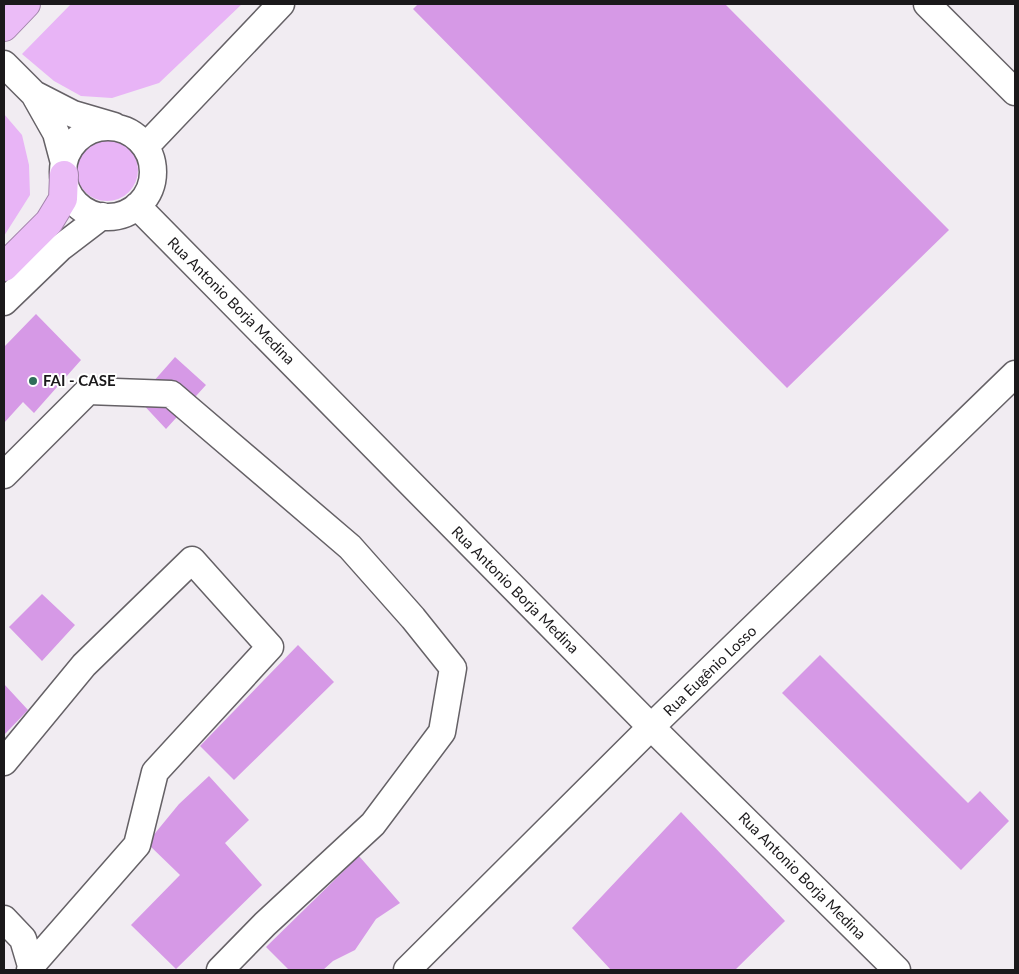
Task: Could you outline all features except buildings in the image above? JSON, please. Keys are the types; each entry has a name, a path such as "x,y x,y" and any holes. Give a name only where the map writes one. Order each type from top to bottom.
{"highway":[{"path":"4,27 26,4"},
{"path":"4,267 49,222 63,199 64,169"}],"street":[{"path":"146,146 281,4"},
{"path":"927,4 1015,92"},
{"path":"4,64 31,91 56,132 72,198 85,210 102,216 120,214 137,206 151,185 153,173 152,161 146,146 135,135 73,114 31,91"},
{"path":"64,169 69,150 77,140 88,132 101,127 115,127"},
{"name":"Rua Antonio Borja Medina","path":"137,206 651,727 897,970"},
{"path":"4,302 60,248 102,216"},
{"name":"Rua Eugênio Losso","path":"407,970 651,727 1015,374"},
{"path":"4,475 88,391 172,394 350,547 413,618 453,668 442,732 373,824 266,924 220,970"},
{"path":"4,762 84,665 192,560 270,647 155,772 137,845 30,968"},
{"path":"4,919 23,939 30,968"}],"shaded area":[{"path":"71,4 242,4 159,83 112,98 81,96 54,81 22,54"},
{"path":"4,114 22,135 29,165 30,195 4,236"},
{"path":"107,139 124,144 129,148 133,153 138,170 133,187 129,192 124,196 107,201 90,196 85,192 81,187 76,170 81,153 85,148 90,144"}],"place":[{"name":"FAI - CASE","path":"33,381"}]}
